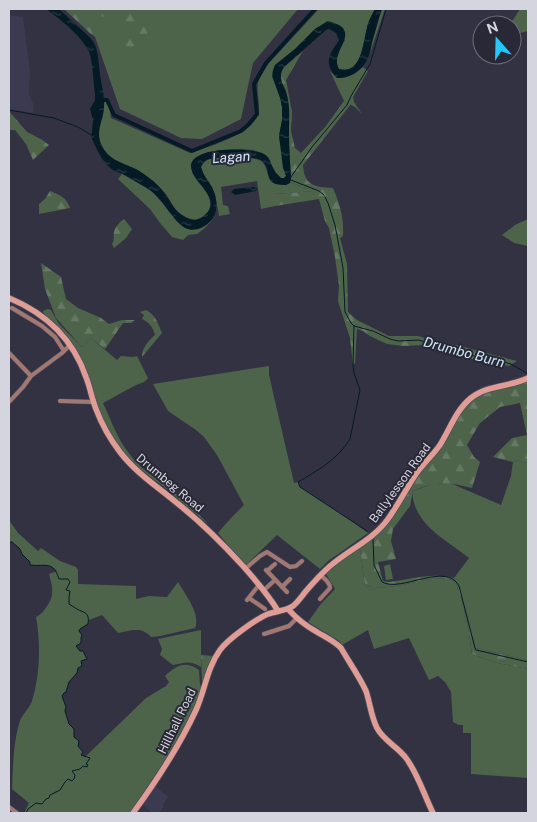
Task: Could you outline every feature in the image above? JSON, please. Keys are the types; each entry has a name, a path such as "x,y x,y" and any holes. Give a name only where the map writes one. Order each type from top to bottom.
{"street":[{"name":"Drumbeg Road","path":"9,298 46,319 70,344 83,368 99,416 122,455 129,463 204,525 264,590 278,611"},
{"path":"12,308 42,326 55,337 64,351"},
{"path":"9,402 31,376 64,351 70,344"},
{"path":"9,353 31,376"},
{"name":"Ballylesson Road","path":"288,609 338,559 371,537 387,521 416,474 441,443 454,419 471,398 484,391 528,378"},
{"path":"60,401 93,402"},
{"path":"246,570 267,552 290,567 296,566 302,560"},
{"path":"275,564 266,570 287,592"},
{"path":"320,575 328,582 330,588 320,599"},
{"path":"282,587 290,579"},
{"path":"264,590 275,580"},
{"path":"259,585 248,599 265,609"},
{"path":"288,609 297,618 341,648 363,685 377,728 407,760 433,813"},
{"name":"Hillhall Road","path":"133,813 168,763 190,722 199,703 213,662 221,649 234,637 260,619 269,614 288,609"},
{"path":"264,634 289,626 297,618"},
{"path":"9,807 17,813"}],"shaded area":[{"path":"9,15 23,17 30,71 29,94 34,106 33,113 9,109"},
{"path":"155,786 168,797 159,813 152,813 142,804"}],"green space":[{"path":"64,9 92,9 97,13 114,9 158,9 144,43 132,61 125,54 121,39 129,35 130,27 123,22 116,23 110,17 96,16 91,25 97,37 91,34"},
{"path":"68,9 298,9 253,63 241,119 202,139 181,138 120,109 95,37"},
{"path":"319,9 375,9 368,23 360,56 353,67 347,70 339,69 337,58 345,40 328,21 315,29 275,65 282,107 279,136 286,176 284,178 281,178 272,166 254,150 240,149 207,152 192,172 208,195 210,207 208,212 202,217 193,220 178,212 165,193 150,179 134,168 115,160 102,146 99,129 104,101 109,106 111,118 190,153 239,134 248,128 258,114 258,83 264,70"},
{"path":"382,9 385,9 369,56 371,46"},
{"path":"520,9 528,9 528,31 522,32 522,15 516,15"},
{"path":"303,51 286,80 292,112 291,131 295,148 301,153 326,126 344,101 351,104 303,165 308,181 316,186 333,188 340,206 343,236 340,238 347,264 348,312 357,320 389,336 418,336 517,361 509,366 462,357 422,345 404,346 387,344 357,329 355,363 353,365 350,338 338,301 339,286 335,257 329,228 319,199 275,206 275,194 315,191 290,182 288,100 286,90 280,79 280,73 284,67"},
{"path":"363,67 368,71 353,97 362,114 355,107 344,101 330,71 337,78 354,74"},
{"path":"9,111 27,132 49,145 33,160 26,144 15,130 9,130"},
{"path":"216,158 257,159 264,164 268,175 316,191 275,194 275,206 261,209 257,181 221,187 223,205 228,206 230,214 219,216 215,194 201,167 207,160"},
{"path":"122,174 152,191 176,220 204,226 213,219 197,234 188,235 183,240 172,237 150,209 118,179"},
{"path":"50,191 67,201 70,208 39,214 39,204"},
{"path":"124,219 132,229 126,238 114,248 112,244 115,230"},
{"path":"528,219 528,246 514,243 502,235 515,225"},
{"path":"41,263 61,277 66,299 78,308 101,318 109,324 122,320 135,320 131,323 123,323 105,349 91,338 82,347 56,318 45,289"},
{"path":"51,310 59,324 82,347 91,338 117,360 121,356 137,356 148,378 144,382 103,403 124,447 136,462 166,485 163,486 144,472 113,439 102,419 82,360 65,335 44,314 43,311"},
{"path":"146,310 154,317 162,333 142,357 146,345 155,335 150,325 142,319 144,315 140,312"},
{"path":"269,366 269,375 294,483 298,482 300,487 368,533 328,561 320,569 277,535 245,566 218,533 244,505 217,455 204,437 168,411 153,384"},
{"path":"528,375 528,463 515,460 513,462 493,457 512,438 527,435 520,403 500,407 480,423 467,445 474,457 480,462 472,488 435,484 413,491 410,506 393,529 391,541 396,559 378,562 383,581 389,582 430,576 454,578 459,586 475,648 528,660 528,669 497,663 472,654 463,604 453,580 429,579 397,586 365,586 360,548 387,525 418,476 434,456 467,406 462,402 486,386 507,383"},
{"path":"515,460 528,463 528,660 475,648 459,586 454,578 469,558 430,528 418,512 413,496 413,491 432,484 450,483 501,505"},
{"path":"166,485 190,505 209,525 163,486"},
{"path":"9,520 18,533 38,551 41,548 60,561 76,567 78,570 78,584 136,586 136,599 149,596 167,597 178,582 194,610 196,617 195,628 160,636 151,637 140,630 118,633 102,615 89,620 88,624 79,631 82,635 81,643 76,646 80,651 83,651 87,659 81,661 82,666 78,668 77,673 69,682 66,692 62,696 69,724 74,729 74,737 79,741 78,746 83,752 81,755 85,757 146,698 166,686 169,682 165,676 173,669 189,665 199,670 202,688 187,722 165,760 130,813 24,813 29,803 12,789 17,732 21,718 32,701 37,680 39,638 36,617 43,612 52,596 49,574 57,571 48,565 30,565 30,562 20,549 12,542 9,542"},
{"path":"360,548 365,586 397,586 429,579 453,580 463,604 472,654 497,663 528,669 528,778 471,774 471,733 463,733 463,725 453,722 451,692 445,682 438,676 429,680 409,638 374,649 368,630 342,645 339,641 308,622 335,589 326,574 349,554"},
{"path":"390,564 393,579 386,580 384,566"},
{"path":"201,630 201,667 190,663 173,665 160,655 162,649 158,639"},
{"path":"201,655 213,656 207,669 205,681 202,681"}],"water":[{"name":"Lagan","path":"46,9 59,9 90,38 96,47 104,98 104,112 100,125 99,139 104,149 114,159 137,170 156,183 178,212 186,218 195,220 205,215 210,208 211,202 209,196 192,172 191,165 194,159 201,154 236,149 257,152 268,157 274,171 281,178 286,176 283,168 279,136 282,107 272,76 275,65 315,29 328,21 339,25 344,30 344,42 337,62 339,69 347,70 353,67 360,56 371,16 375,9 382,9 369,56 356,73 347,77 337,78 333,73 330,68 329,59 332,50 339,40 336,33 329,29 284,67 281,79 287,95 289,108 290,183 278,185 273,183 270,180 265,164 261,160 236,157 208,159 201,167 216,198 215,214 201,228 192,230 181,225 151,191 112,169 103,160 91,137 93,120 90,109 95,100 95,94 90,54 77,35"},
{"path":"257,188 256,191 235,195 231,192 234,189"}],"waterway":[{"name":"Lagan","path":"99,100 107,100 114,115 192,151 241,131 257,114 254,84 266,63 315,9"},
{"path":"291,177 312,147 347,105 370,64 386,9"},
{"path":"9,110 54,118 78,127 91,135"},
{"name":"Drumbo Burn","path":"291,180 319,191 324,195"},
{"name":"Drumbo Burn","path":"325,197 335,225 343,268 345,312 354,326 398,341 419,340 453,349 465,355 485,357 511,364 528,374"},
{"path":"354,326 353,365 360,390 350,439 339,453 320,469 298,482 300,487 367,531"},
{"path":"373,539 374,565 382,582 400,584 444,576 453,579 459,586 476,650 528,662"},
{"path":"9,542 12,542 20,549 30,562 30,565 51,567 57,573 59,579 68,579 70,582 66,590 70,591 69,604 88,617 88,624 79,631 82,635 81,643 76,646 80,651 83,651 87,659 81,661 82,666 78,668 77,673 69,682 66,692 62,696 69,724 74,729 74,737 79,741 78,746 83,752 81,755 90,758 86,764 88,765 87,767 83,766 72,771 75,775 72,781 68,779 60,790 50,795 42,804 36,803 26,813"}]}
